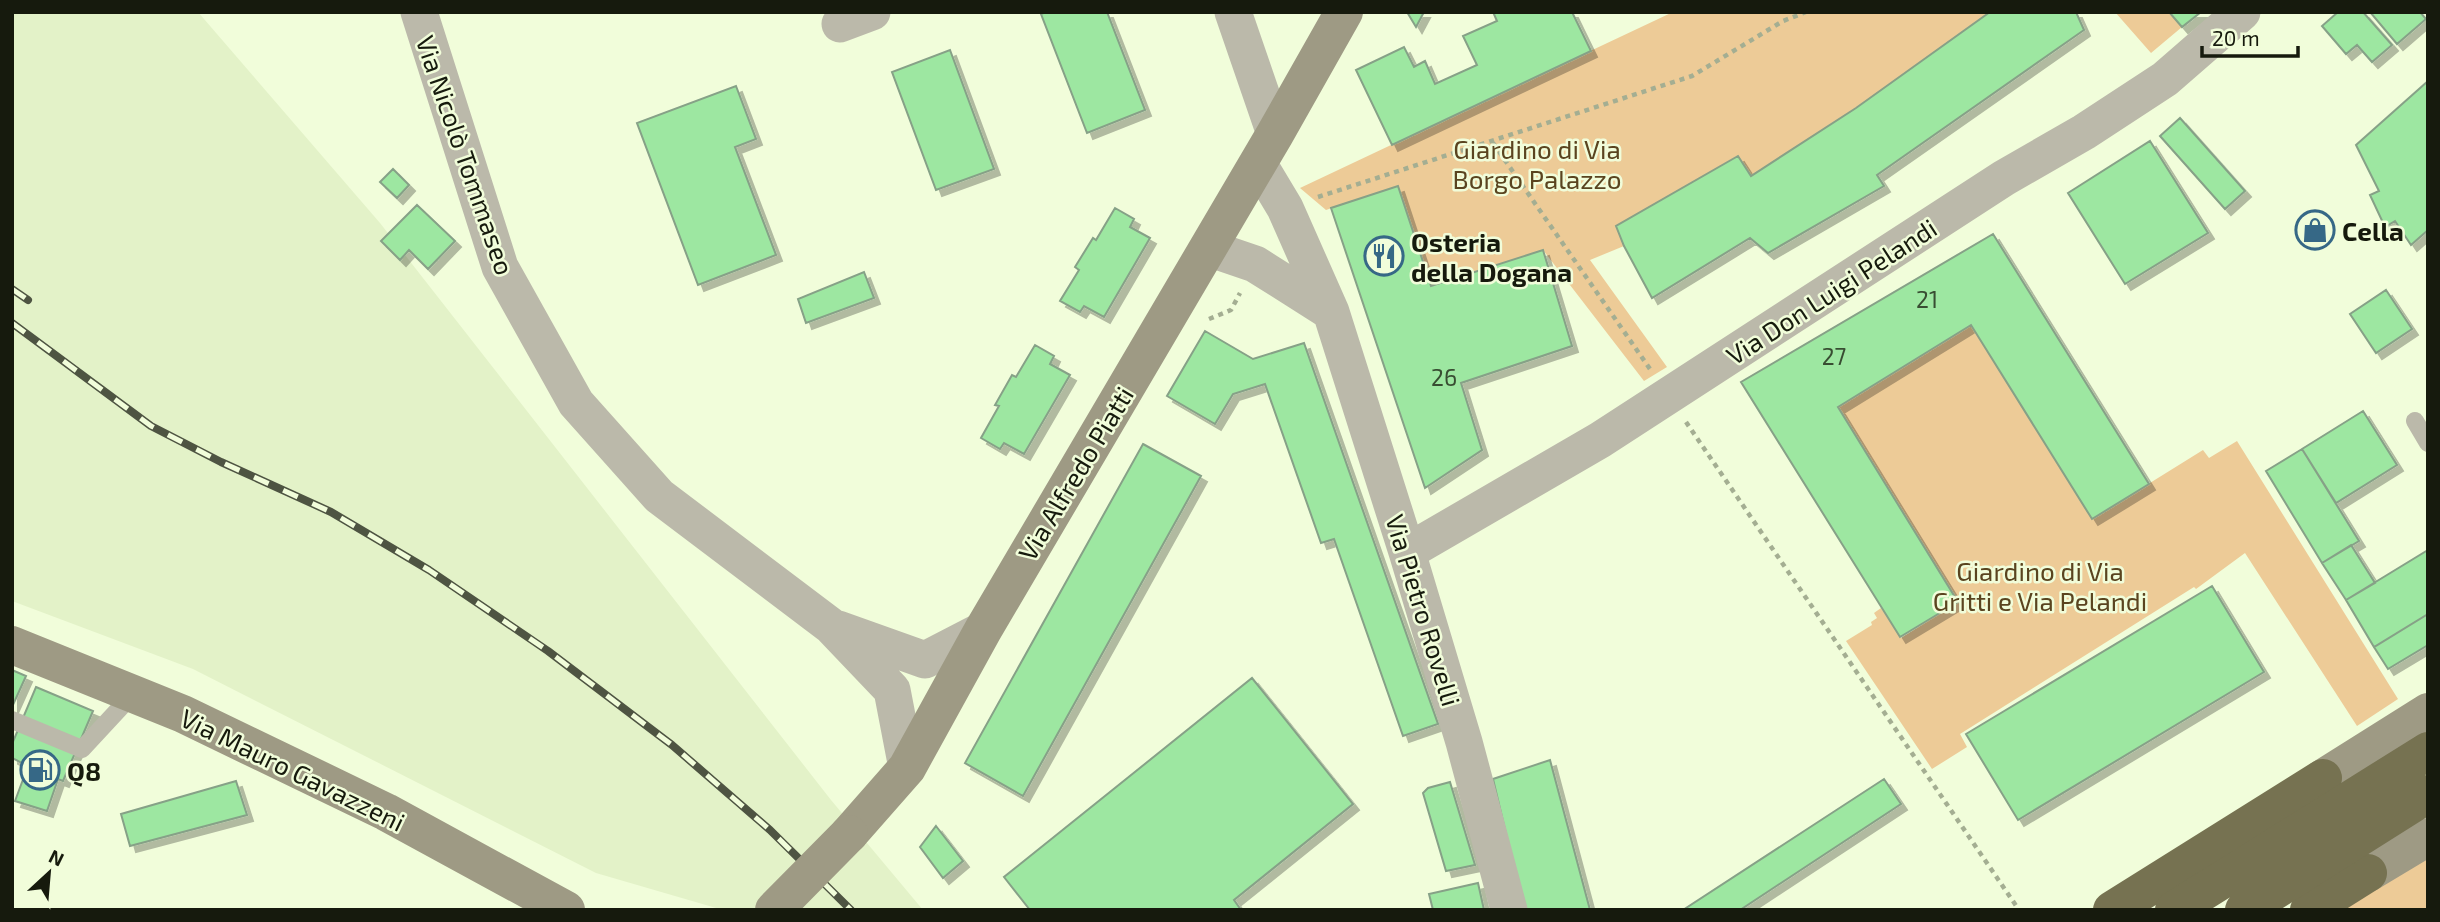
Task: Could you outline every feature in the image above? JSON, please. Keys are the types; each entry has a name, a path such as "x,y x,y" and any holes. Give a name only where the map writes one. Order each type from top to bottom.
{"highway":[{"path":"2174,910 2428,751"},
{"path":"2112,910 2323,778"},
{"path":"2244,910 2428,794"},
{"path":"2309,910 2368,873"}],"street":[{"name":"Via Nicolò Tommaseo","path":"419,12 500,267 576,403 659,496 831,626 892,690 907,768"},
{"name":"Via Pietro Rovelli","path":"1233,12 1266,148 1285,208 1331,312 1478,790 1509,910"},
{"name":"Via Alfredo Piatti","path":"774,910 849,834 907,768 983,630 1344,12"},
{"name":"Via Don Luigi Pelandi","path":"1407,552 1601,440 2004,178 2084,132 2165,79 2242,12"},
{"path":"1208,248 1255,264 1331,312"},
{"name":"Via Nicolò Tommaseo","path":"831,626 925,660 983,630"},
{"name":"Via Mauro Gavazzeni","path":"12,645 183,714 386,812 566,910"},
{"path":"2230,910 2307,851 2323,778 2428,712"},
{"path":"2197,910 2428,787"},
{"path":"2307,851 2368,873 2428,837"}],"lane":[{"path":"2415,421 2428,443"},
{"path":"12,720 82,749 133,694"},
{"path":"2307,851 2428,766"}],"path":[{"path":"1285,208 1692,76 1783,21 1806,12"},
{"path":"1492,143 2019,910"}],"shaded area":[{"path":"12,12 198,12 380,223 831,800 923,910 723,910 596,873 193,669 12,601"}],"green space":[{"name":"Giardino di Via Borgo Palazzo","path":"1673,12 1990,12 1857,108 1751,176 1737,156 1617,226 1624,246 1590,260 1667,367 1644,381 1543,250 1431,286 1429,281 1425,282 1397,186 1326,210 1300,188"},
{"path":"2115,12 2169,12 2182,27 2151,53"},
{"name":"Giardino di Via Gritti e Via Pelandi","path":"1971,325 2092,519 2203,450 2209,458 2237,441 2398,699 2357,726 2245,553 2196,589 2194,587 1960,734 1967,747 1932,769 1846,641 1872,625 1871,622 1877,618 1874,613 1881,608 1901,638 1958,602 1838,407"},
{"path":"2428,851 2428,910 2333,910"}],"building":[{"path":"1107,12 1145,110 1087,133 1041,14"},
{"path":"1407,12 1424,12 1416,27"},
{"path":"1493,12 1572,12 1591,51 1392,145 1356,70 1404,47 1414,67 1425,61 1435,84 1477,65 1463,36 1497,21"},
{"path":"1990,12 2076,12 2084,30 1877,175 1884,186 1768,253 1750,238 1652,298 1616,226 1738,156 1751,176 1856,108"},
{"path":"2169,12 2201,12 2182,27"},
{"path":"2338,12 2363,12 2392,45 2372,62 2357,45 2346,54 2322,26"},
{"path":"2370,12 2420,12 2426,19 2397,44"},
{"path":"950,50 994,169 936,190 892,72"},
{"path":"2428,81 2428,230 2411,245 2395,221 2385,227 2370,195 2379,191 2356,145"},
{"path":"736,86 756,139 735,147 776,255 698,285 637,123"},
{"path":"2180,118 2245,191 2225,209 2160,136"},
{"path":"2150,141 2208,233 2125,284 2068,193"},
{"path":"393,169 409,185 397,198 380,182"},
{"path":"1398,186 1431,286 1543,250 1572,346 1461,383 1482,450 1425,488 1331,208"},
{"path":"417,205 455,241 428,269 409,250 400,260 381,241"},
{"path":"1115,208 1134,219 1130,227 1150,238 1104,317 1084,306 1080,312 1060,301 1079,270 1075,267 1093,238 1096,240"},
{"path":"1993,234 2149,484 2092,519 1971,325 1838,407 1958,602 1900,637 1741,382"},
{"path":"864,272 874,298 806,323 798,299"},
{"path":"2386,290 2412,329 2376,353 2350,314"},
{"path":"1205,331 1253,359 1304,343 1438,724 1403,736 1334,539 1321,543 1265,384 1233,394 1215,424 1167,396"},
{"path":"1035,345 1054,356 1050,364 1070,375 1024,454 1004,443 1000,449 981,438 1012,375 1016,377"},
{"path":"2363,411 2397,465 2336,503 2302,449"},
{"path":"1143,444 1201,476 1023,796 965,763"},
{"path":"2302,449 2359,541 2322,563 2266,471"},
{"path":"2351,545 2375,583 2346,600 2322,563"},
{"path":"2428,550 2428,614 2374,647 2346,600"},
{"path":"2212,586 2264,672 2018,820 1966,734"},
{"path":"2428,614 2428,645 2388,669 2374,647"},
{"path":"12,670 26,676 12,707"},
{"path":"1252,678 1353,804 1234,900 1241,910 1030,910 1004,877"},
{"path":"36,687 93,711 63,781 58,779 47,811 15,801 28,766 12,758 12,744"},
{"path":"1550,760 1590,910 1524,910 1493,779"},
{"path":"1884,779 1901,804 1740,910 1683,910"},
{"path":"236,781 247,815 130,846 121,814"},
{"path":"1450,782 1475,865 1446,871 1423,793 1428,788"},
{"path":"936,826 963,861 943,878 920,847"},
{"path":"1478,883 1484,910 1433,910 1429,894"}],"railway":[{"path":"12,289 28,300"},
{"path":"12,323 151,426 221,462 331,512 429,570 548,651 672,745 770,830 851,910"}],"place":[{"name":"Cella","path":"2315,230"},
{"name":"Osteria della Dogana","path":"1384,256"},
{"name":"Q8","path":"40,770"}]}
